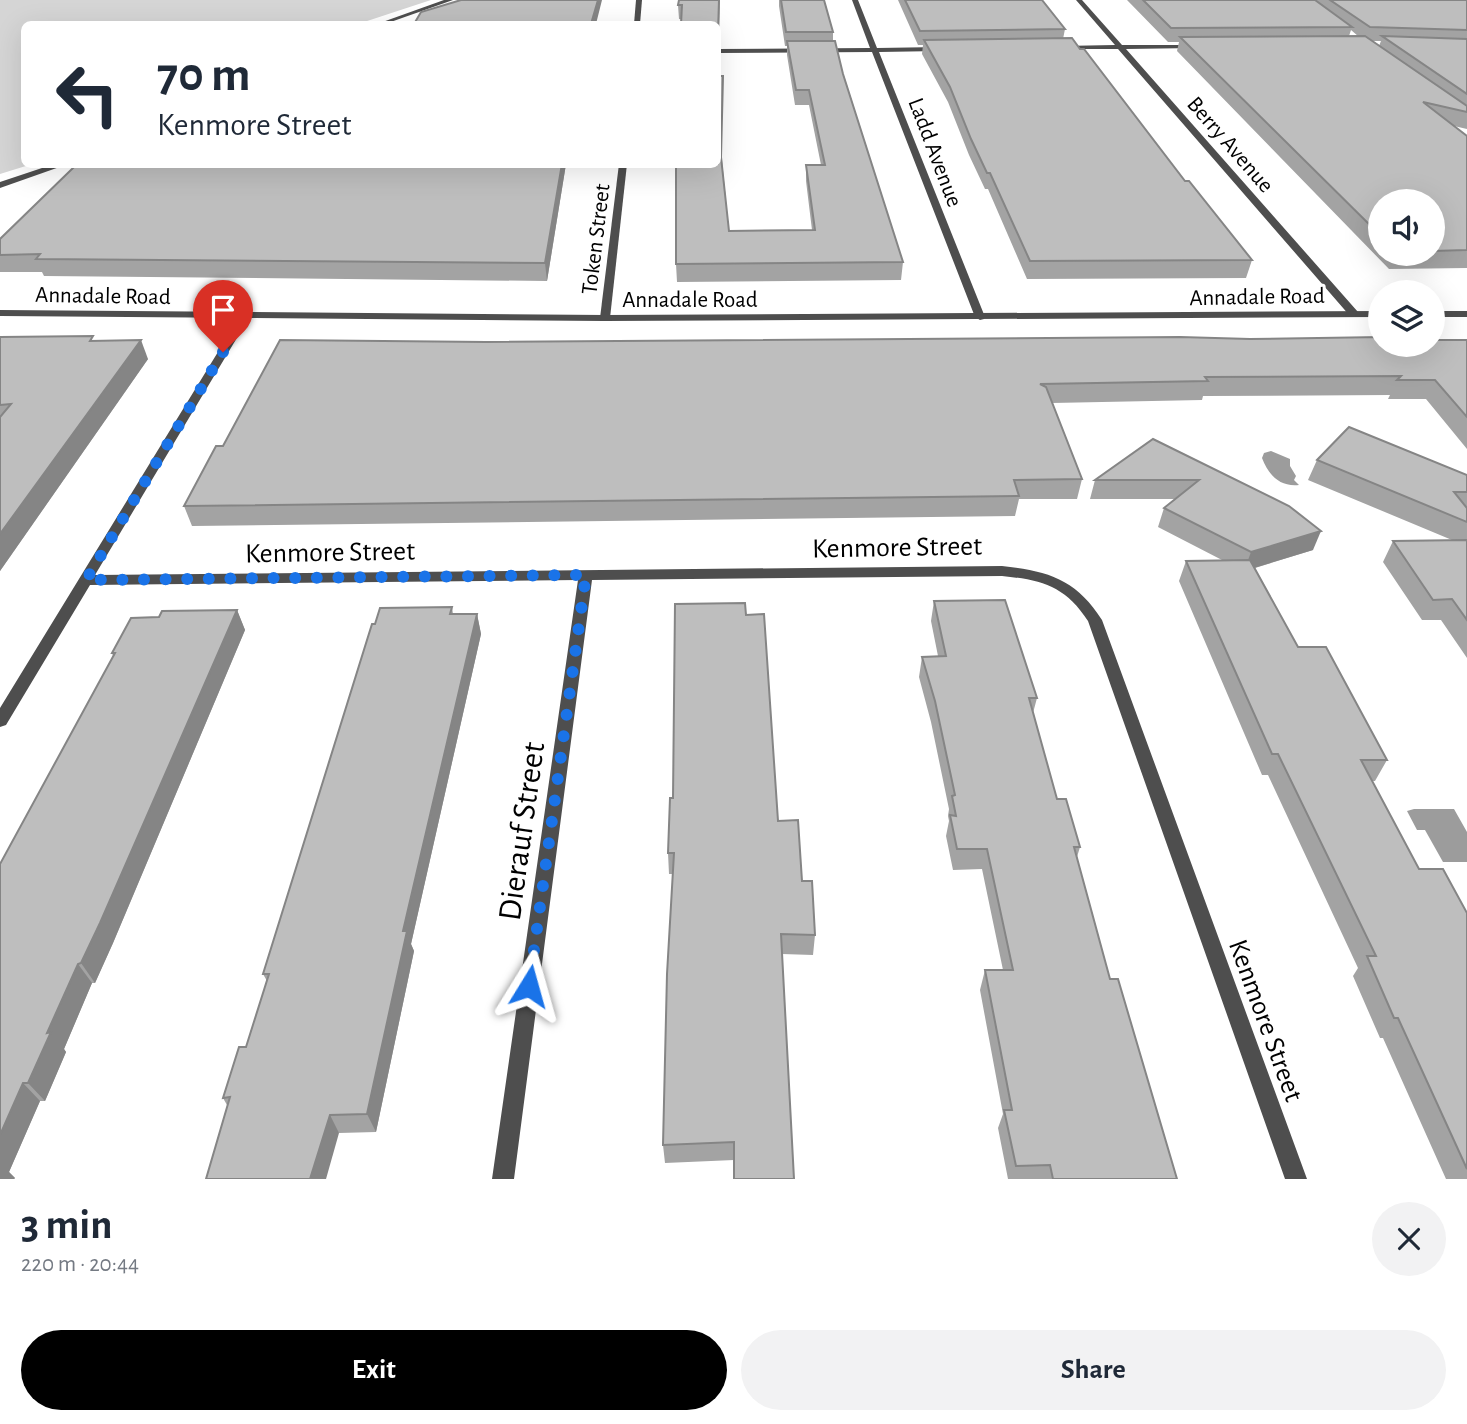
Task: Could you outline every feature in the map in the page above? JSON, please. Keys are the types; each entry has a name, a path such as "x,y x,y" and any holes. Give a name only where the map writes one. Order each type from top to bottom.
{"street":[{"path":"389,21 450,0"},
{"path":"637,21 639,0"},
{"name":"Ladd Avenue","path":"855,0 980,317"},
{"name":"Berry Avenue","path":"1079,0 1354,314"},
{"path":"1051,48 1201,46"},
{"path":"721,51 955,48"},
{"path":"0,185 52,168"},
{"name":"Token Street","path":"605,318 623,168"},
{"name":"Annadale Road","path":"0,313 605,318 1368,314"},
{"path":"1445,314 1467,314"},
{"path":"0,721 245,316"},
{"name":"Kenmore Street","path":"86,580 1002,571 1035,574 1062,583 1083,599 1095,620 1296,1179"},
{"name":"Dierauf Street","path":"503,1179 586,575"}],"shaded area":[{"path":"0,0 431,0 367,21 21,21 21,167 0,174"},
{"path":"1271,451 1290,459 1290,466 1296,476 1294,480 1299,485 1286,484 1272,475 1262,458 1264,453"},
{"path":"1454,809 1467,832 1467,862 1443,862 1425,830 1417,830 1407,811"}],"building":[{"path":"461,0 598,0 592,21 416,21 421,12"},
{"path":"679,0 719,0 718,21 681,21 682,5 678,5"},
{"path":"781,0 824,0 833,32 786,32"},
{"path":"905,0 1042,0 1065,29 920,31"},
{"path":"1143,0 1315,0 1352,27 1171,28"},
{"path":"1330,0 1467,0 1467,30 1370,27"},
{"path":"1365,36 1467,106 1467,112 1423,102 1467,136 1467,250 1445,251 1445,189 1368,189 1368,223 1180,37"},
{"path":"1382,36 1467,39 1467,94"},
{"path":"1072,38 1080,49 1084,49 1185,181 1189,181 1252,260 1030,261 990,173 987,173 971,139 950,87 924,40"},
{"path":"787,41 835,41 903,262 676,264 676,168 721,168 721,157 729,231 815,230 806,165 825,165 809,90 796,90"},
{"path":"721,76 723,76 721,157"},
{"path":"73,168 561,168 545,263 36,259 40,254 0,255 0,239"},
{"path":"93,336 90,341 141,340 0,534 0,417 11,404 0,405 0,337"},
{"path":"1368,337 1368,357 1445,357 1445,340 1467,340 1467,417 1435,380 1397,380 1401,376 1205,377 1208,381 1040,384 1046,387 1082,479 1014,480 1019,496 184,506 216,446 223,446 280,340 486,342"},
{"path":"1349,427 1467,475 1467,492 1454,492 1467,508 1467,522 1317,460"},
{"path":"1153,439 1289,506 1321,531 1251,552 1164,508 1199,480 1095,480"},
{"path":"1467,540 1467,620 1452,599 1433,600 1393,541"},
{"path":"1250,560 1298,647 1326,647 1387,760 1361,760 1419,869 1443,869 1467,913 1467,1169 1367,956 1376,956 1278,754 1272,754 1186,561"},
{"path":"1005,600 1037,698 1029,698 1057,799 1066,799 1080,847 1074,847 1110,979 1118,979 1177,1179 1053,1179 1050,1165 1016,1166 1004,1110 1012,1110 985,970 1013,970 987,849 957,849 950,815 956,816 952,796 955,795 935,701 922,657 946,656 934,601"},
{"path":"745,603 746,615 764,614 778,821 798,820 802,881 812,881 815,935 781,934 794,1179 734,1179 734,1142 663,1145 667,974 674,853 668,853 670,798 673,798 675,604"},
{"path":"452,607 450,614 477,614 403,931 407,931 367,1114 330,1115 310,1179 206,1179 230,1097 223,1098 239,1047 246,1047 269,974 263,974 372,624 375,624 380,608"},
{"path":"237,610 100,923 47,1033 51,1032 28,1083 23,1083 0,1135 0,864 115,653 112,653 131,618 159,617 162,611"}],"route":[{"path":"223,352 86,580 586,575 529,986"}]}
